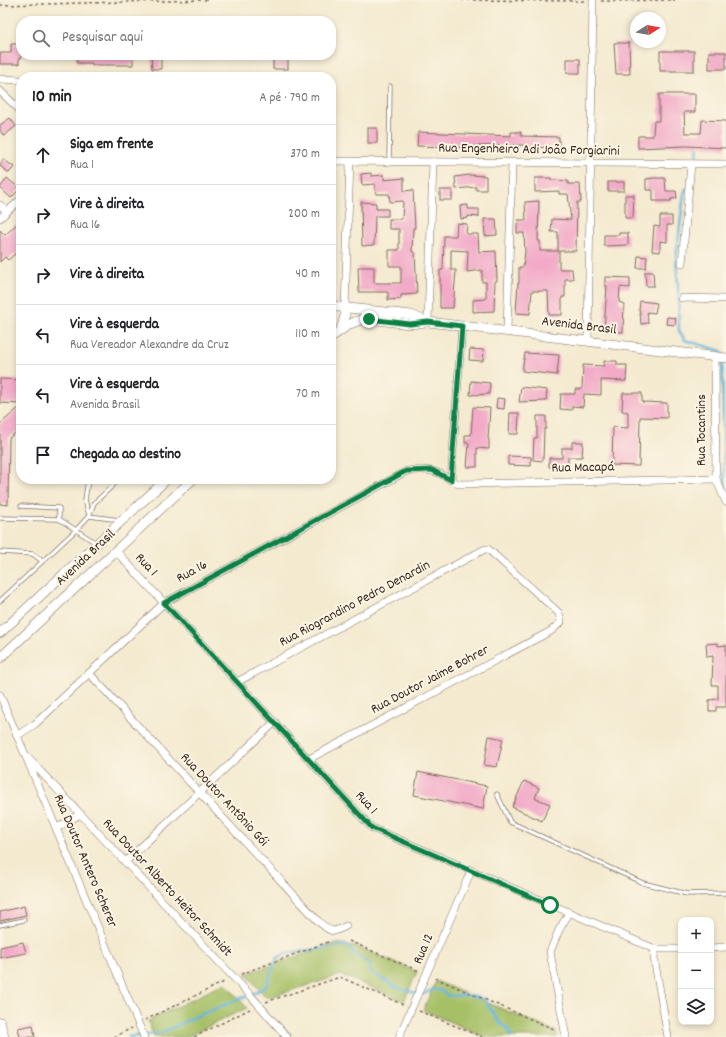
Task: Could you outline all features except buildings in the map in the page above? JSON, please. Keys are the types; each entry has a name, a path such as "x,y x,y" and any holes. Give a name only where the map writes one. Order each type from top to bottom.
{"street":[{"path":"588,341 593,1"},
{"path":"0,79 16,80"},
{"path":"0,91 16,106"},
{"name":"Rua Engenheiro Adi João Forgiarini","path":"336,161 726,164"},
{"path":"341,329 345,316 350,162"},
{"path":"428,322 433,162"},
{"path":"507,331 512,163"},
{"path":"682,263 691,164"},
{"path":"0,218 16,203"},
{"path":"0,205 7,211"},
{"path":"682,298 726,299"},
{"name":"Avenida Brasil","path":"336,307 411,315 428,322"},
{"name":"Avenida Brasil","path":"336,333 350,324 369,319 410,324 428,322 726,358"},
{"path":"451,480 462,326"},
{"name":"Rua Tocantins","path":"715,356 716,479 726,502"},
{"name":"Rua Macapá","path":"406,471 432,470 458,484 716,479"},
{"name":"Rua 16","path":"18,735 26,731 164,603 406,471"},
{"name":"Avenida Brasil","path":"0,633 162,484"},
{"name":"Avenida Brasil","path":"0,658 188,484"},
{"path":"145,499 157,512"},
{"name":"Rua Doutor Jaime Bohrer","path":"309,759 551,630 562,622 559,613 548,602 488,549 485,549"},
{"name":"Rua Riograndino Pedro Denardin","path":"237,682 485,549"},
{"name":"Rua 1","path":"115,550 372,828 655,949 678,949"},
{"name":"Rua Doutor Antônio Gói","path":"89,673 330,931 335,932 346,926"},
{"name":"Rua Doutor Antero Scherer","path":"0,695 144,1037"},
{"path":"125,862 275,722"},
{"name":"Rua Doutor Alberto Heitor Schmidt","path":"27,757 287,1037"},
{"path":"57,828 80,814"},
{"name":"Rua 12","path":"399,1037 472,871"},
{"path":"566,1037 550,952 569,913"},
{"path":"714,948 726,947"},
{"path":"655,949 654,958 668,1037"},
{"path":"0,1022 4,1037"}],"lane":[{"path":"389,162 390,86"},
{"path":"87,484 85,500 89,516"},
{"path":"0,601 76,530 89,516 94,503 115,484"},
{"path":"21,506 59,508 59,519"},
{"path":"89,516 122,521"},
{"path":"0,518 59,519 97,544"},
{"path":"0,552 33,554 42,561"},
{"path":"498,794 510,822 642,883 687,894 726,892"},
{"path":"0,925 24,920"}],"path":[{"path":"0,5 210,0"},
{"path":"461,0 675,0"},
{"path":"349,941 420,971"},
{"path":"241,974 328,942"},
{"path":"266,1002 340,977 404,1005"},
{"path":"435,978 558,1030"},
{"path":"145,1020 226,981"},
{"path":"194,1037 250,1009"},
{"path":"419,1011 482,1037"},
{"path":"114,1037 132,1028"}],"green space":[{"path":"336,943 355,946 417,972 404,1001 341,975 267,998 246,974"},
{"path":"436,981 557,1032 557,1037 485,1037 423,1010"},
{"path":"225,983 247,1008 186,1037 154,1037 148,1021"}],"waterway":[{"path":"697,158 698,145"},
{"path":"686,189 684,194 676,258 679,331 685,340 721,351 722,355"},
{"path":"722,360 724,475 726,490"},
{"path":"129,1037 161,1033 197,1016 257,992 266,986 277,958 288,953 340,946 348,946 355,955 368,962 371,972 396,987 422,995 432,990 438,990 448,996 466,995 484,999 499,1022 508,1029 512,1037"}],"route":[{"path":"369,319 410,324 428,322 462,326 451,480 446,476 432,470 420,469 406,471 164,603 372,828 550,905"}]}
